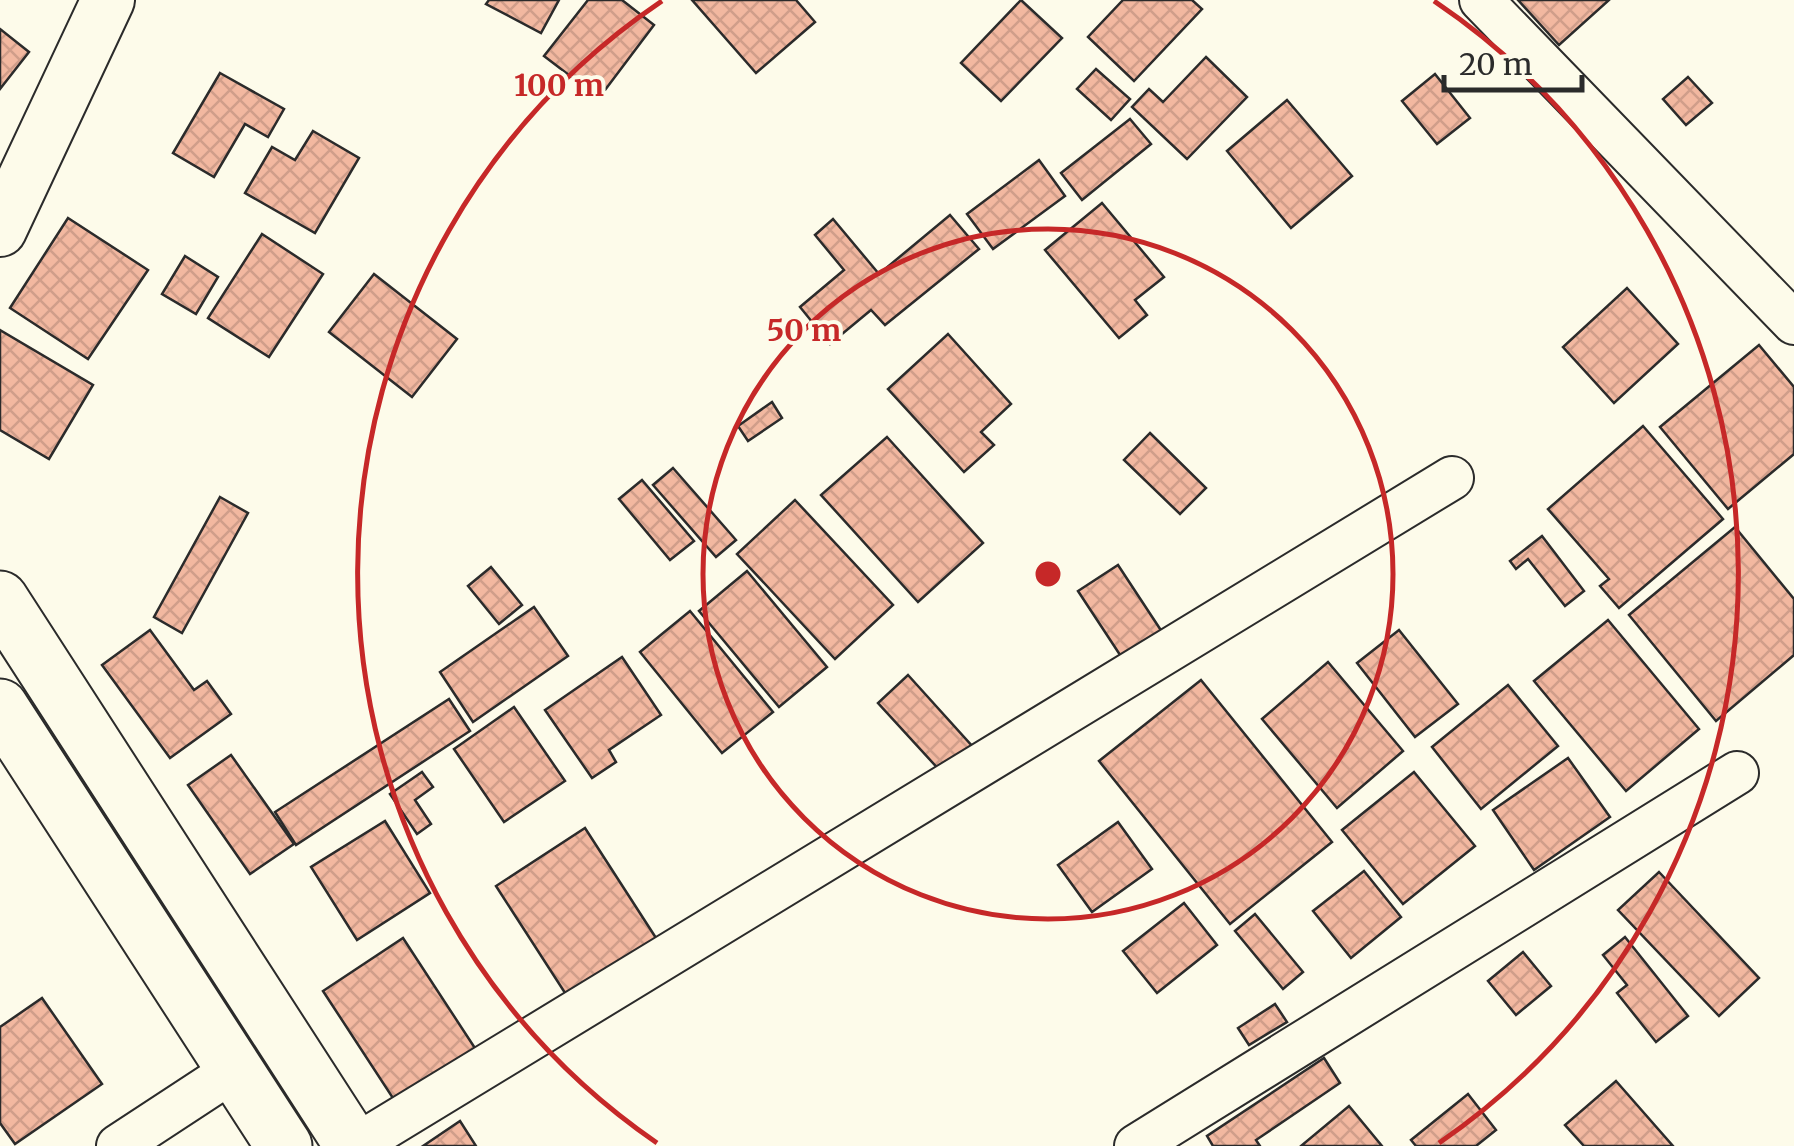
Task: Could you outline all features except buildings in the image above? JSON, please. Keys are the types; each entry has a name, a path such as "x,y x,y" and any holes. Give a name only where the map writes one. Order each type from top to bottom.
{"main road":[{"path":"0,599 354,1146"},
{"path":"0,707 284,1146"}],"street":[{"path":"0,230 108,0"},
{"path":"1481,0 1794,323"},
{"path":"354,1146 1452,478"},
{"path":"1136,1146 1737,773"},
{"path":"118,1146 234,1070"}]}
